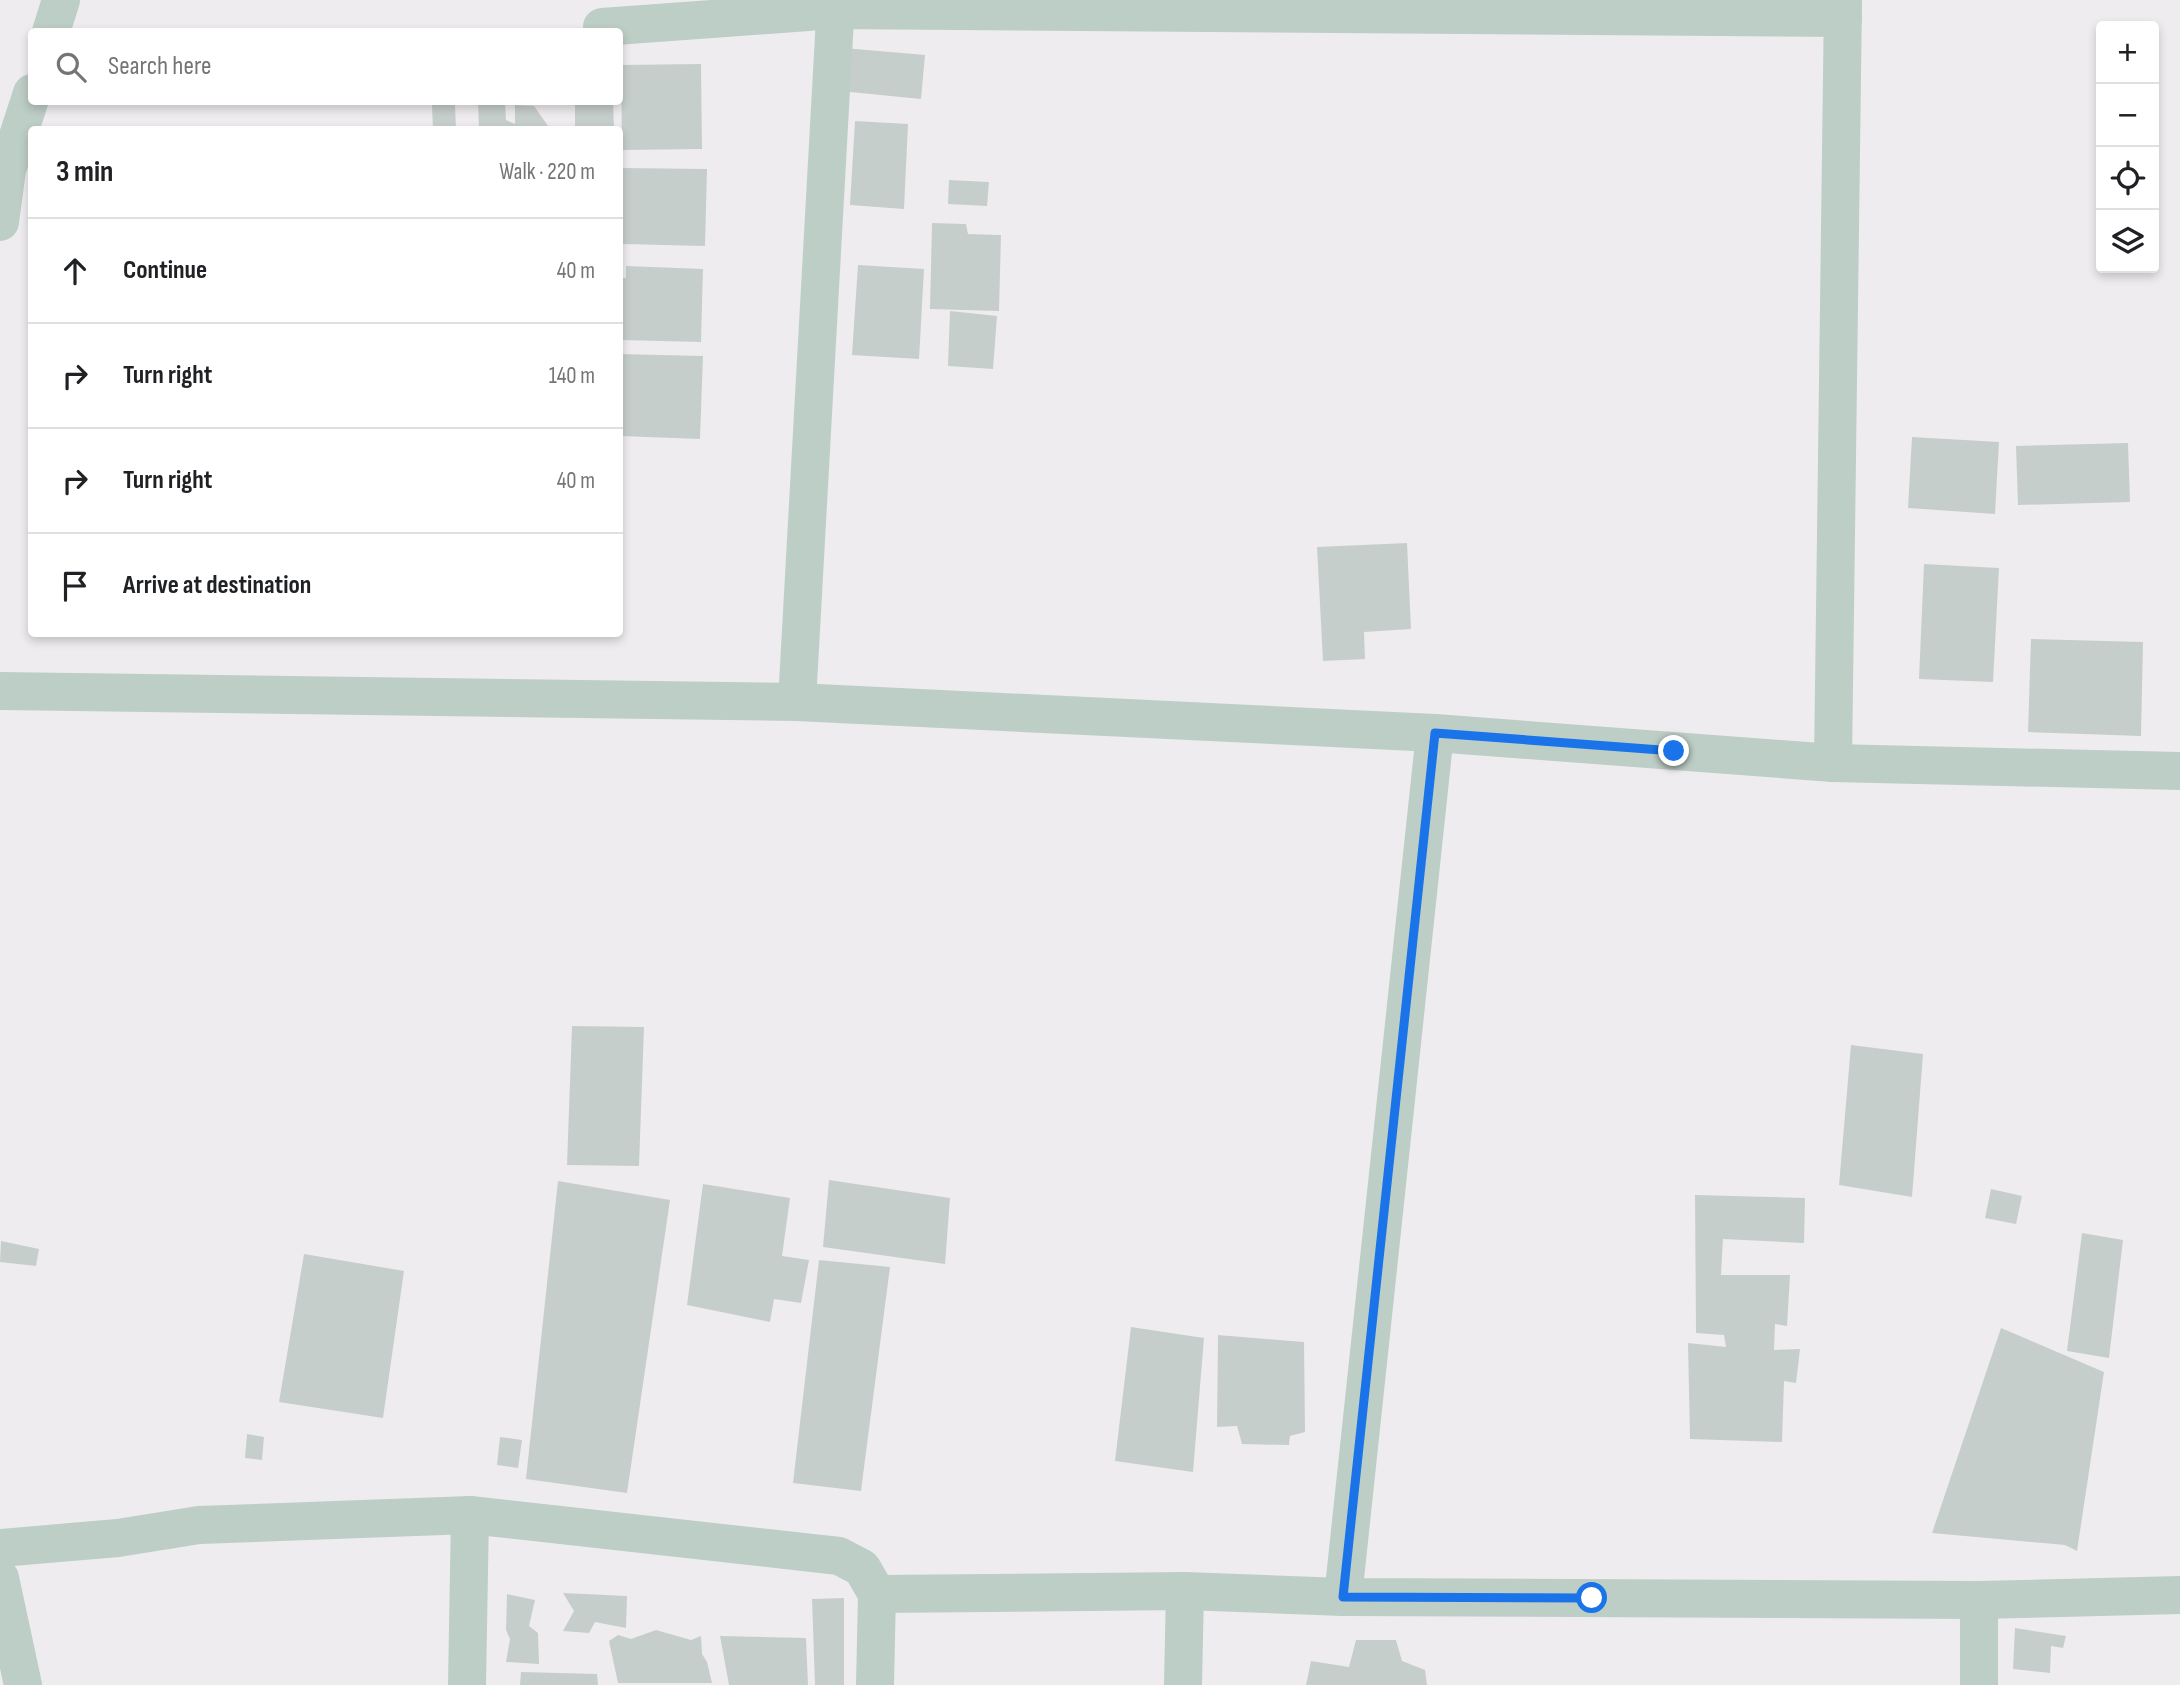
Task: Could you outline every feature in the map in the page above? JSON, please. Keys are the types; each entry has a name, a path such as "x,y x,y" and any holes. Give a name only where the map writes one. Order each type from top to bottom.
{"street":[{"path":"52,28 61,0"},
{"path":"797,702 836,5"},
{"path":"602,27 836,5 1843,9 1833,763"},
{"path":"0,222 8,170 28,105"},
{"path":"0,691 797,702 1435,733 1833,763 2180,771"},
{"path":"1343,1597 1435,733"},
{"path":"0,1548 118,1538 199,1525 470,1515 839,1556 862,1568 877,1594 875,1685"},
{"path":"467,1685 470,1515"},
{"path":"0,1578 23,1685"},
{"path":"1183,1685 1185,1591"},
{"path":"877,1594 1185,1591 1343,1597 1979,1600 2180,1595"},
{"path":"1979,1600 1979,1685"}],"building":[{"path":"844,48 925,55 921,99 840,91"},
{"path":"701,64 702,149 623,150 623,65"},
{"path":"432,105 455,105 456,126 433,126"},
{"path":"478,105 505,105 506,120 515,124 515,105 534,106 548,126 479,126"},
{"path":"575,105 613,105 614,126 575,126"},
{"path":"855,121 908,124 904,209 850,205"},
{"path":"623,168 707,169 705,246 623,244"},
{"path":"949,180 989,182 987,206 948,204"},
{"path":"932,223 966,224 968,234 1001,235 999,311 930,309"},
{"path":"858,265 924,269 919,359 852,355"},
{"path":"626,266 703,269 701,342 623,340 623,278 626,278"},
{"path":"950,311 997,316 993,369 948,366"},
{"path":"623,354 703,356 700,439 623,436"},
{"path":"1912,437 1999,442 1995,514 1908,508"},
{"path":"2128,443 2130,502 2018,505 2016,446"},
{"path":"1407,543 1411,629 1364,632 1365,659 1323,661 1317,547"},
{"path":"1924,564 1999,568 1993,682 1919,679"},
{"path":"2031,639 2143,642 2141,736 2028,732"},
{"path":"572,1026 644,1027 639,1166 567,1165"},
{"path":"1851,1045 1923,1054 1912,1197 1839,1185"},
{"path":"829,1180 950,1198 945,1264 823,1247"},
{"path":"558,1181 670,1200 627,1493 526,1479"},
{"path":"703,1184 790,1198 782,1256 809,1260 801,1303 774,1299 770,1322 687,1305"},
{"path":"1991,1189 2022,1196 2016,1224 1985,1218"},
{"path":"1695,1195 1805,1198 1804,1243 1723,1239 1721,1275 1790,1275 1787,1326 1775,1324 1774,1350 1800,1349 1796,1383 1784,1381 1782,1442 1690,1439 1688,1343 1726,1347 1724,1335 1696,1333"},
{"path":"2082,1233 2123,1240 2109,1358 2067,1351"},
{"path":"1,1241 39,1249 36,1266 0,1262"},
{"path":"304,1254 404,1271 383,1418 279,1402"},
{"path":"819,1260 890,1267 861,1491 793,1483"},
{"path":"1131,1327 1204,1338 1193,1472 1115,1461"},
{"path":"2001,1328 2104,1372 2077,1551 2065,1545 1932,1533"},
{"path":"1218,1335 1304,1342 1305,1432 1290,1436 1289,1445 1242,1444 1237,1426 1217,1427"},
{"path":"247,1434 264,1437 262,1460 245,1458"},
{"path":"500,1437 522,1440 518,1468 497,1465"},
{"path":"563,1593 627,1596 626,1628 595,1622 589,1633 563,1631 574,1611"},
{"path":"507,1594 535,1600 529,1626 538,1633 539,1664 506,1662 510,1639 506,1630"},
{"path":"844,1598 844,1685 815,1685 812,1599"},
{"path":"2015,1628 2066,1636 2063,1648 2051,1646 2050,1673 2013,1669"},
{"path":"656,1630 691,1640 701,1636 702,1654 707,1662 712,1683 618,1683 609,1641 618,1635 631,1639"},
{"path":"720,1636 806,1638 808,1685 729,1685"},
{"path":"1356,1640 1396,1640 1402,1661 1425,1670 1427,1685 1306,1685 1311,1661 1349,1667"},
{"path":"521,1672 597,1674 598,1685 520,1685"}],"route":[{"path":"1592,1598 1343,1597 1435,733 1674,751"}]}
